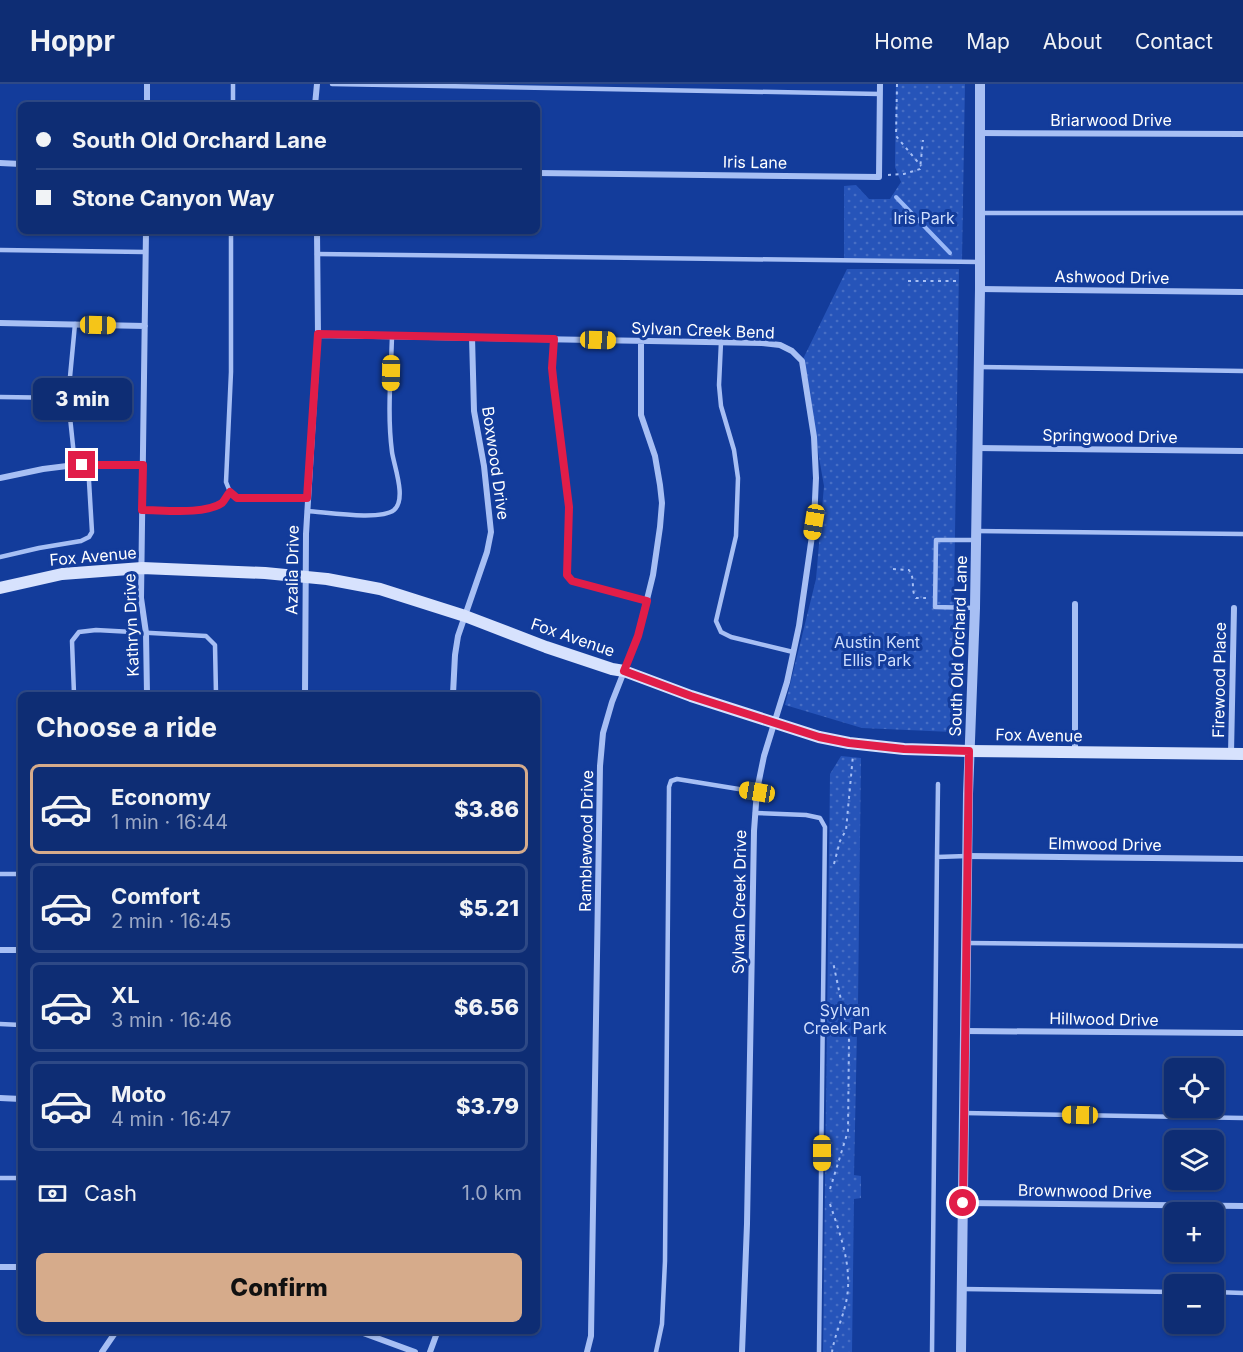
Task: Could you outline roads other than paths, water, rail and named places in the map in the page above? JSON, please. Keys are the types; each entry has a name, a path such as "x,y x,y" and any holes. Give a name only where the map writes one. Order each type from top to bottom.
{"main road":[{"name":"Fox Avenue","path":"0,588 62,574 142,568 306,577 380,589 465,616 612,669 624,671 773,723 819,737 854,744 904,749 969,751 1237,754"}],"street":[{"path":"147,84 147,102"},
{"path":"315,102 317,84"},
{"path":"880,84 880,94"},
{"name":"South Old Orchard Lane","path":"961,1352 967,856 975,608 980,289 980,84"},
{"name":"Iris Lane","path":"540,172 879,177 880,94"},
{"name":"Briarwood Drive","path":"980,133 1243,134"},
{"path":"0,163 18,164"},
{"name":"Kathryn Drive","path":"146,234 141,598 146,633 147,692"},
{"name":"Azalia Drive","path":"304,692 307,498 318,334 317,234"},
{"name":"Ashwood Drive","path":"980,289 1243,292"},
{"path":"0,323 145,326"},
{"name":"Sylvan Creek Bend","path":"318,334 721,342 780,345 796,355"},
{"name":"Boxwood Drive","path":"453,692 454,655 487,552 491,532 484,466 474,411 472,337"},
{"name":"Ramblewood Drive","path":"587,1352 591,1336 600,766 603,733 612,702 638,636 647,601 653,575 662,503 655,456 641,415 641,341"},
{"name":"Sylvan Creek Drive","path":"742,1352 747,1224 755,813 757,792 773,723 793,652 814,522 816,478 814,437 802,361 796,355"},
{"name":"Springwood Drive","path":"977,448 1243,451"},
{"path":"0,478 75,465 143,465"},
{"path":"1075,604 1075,752"},
{"name":"Firewood Place","path":"1234,608 1237,754"},
{"name":"Elmwood Drive","path":"967,856 1243,859"},
{"path":"0,950 18,950"},
{"name":"Hillwood Drive","path":"965,1030 1243,1034"},
{"path":"0,1098 18,1099"},
{"name":"Brownwood Drive","path":"963,1203 1243,1206"},
{"path":"0,1267 18,1267"},
{"path":"102,1352 114,1334"},
{"path":"366,1334 415,1352"},
{"path":"430,1352 437,1334"}],"lane":[{"path":"233,84 233,102"},
{"path":"332,84 880,94"},
{"path":"980,213 1243,213"},
{"path":"231,234 231,372 226,482 230,492 237,498 307,498"},
{"path":"0,250 145,252"},
{"path":"317,254 980,262"},
{"path":"75,324 69,398 75,465"},
{"path":"307,511 377,515 389,513 397,508 400,489 391,439 392,336"},
{"path":"554,339 553,377 569,507 567,575 572,581 647,601"},
{"path":"721,342 719,385 721,406 734,450 738,478 736,536 716,621 721,632 731,637 793,652"},
{"path":"978,367 1243,370"},
{"path":"0,397 69,398"},
{"path":"0,557 81,541 89,537 92,532 88,464"},
{"path":"142,510 210,508 223,502 230,492"},
{"path":"975,608 935,607 936,540 976,536 1243,534"},
{"path":"74,692 72,641 79,632 96,630 206,636 215,645 216,692"},
{"path":"656,1352 662,1324 665,1262 669,787 671,781 677,779 757,792"},
{"path":"932,1352 938,784"},
{"path":"755,813 806,815 820,818 825,827 819,1352"},
{"path":"937,857 967,856"},
{"path":"0,874 18,874"},
{"path":"966,943 1243,946"},
{"path":"0,1024 18,1025"},
{"path":"964,1113 1243,1118"},
{"path":"0,1178 18,1178"},
{"path":"962,1289 1164,1292"},
{"path":"1224,1292 1243,1293"}],"waterway":[{"path":"896,197 950,253"}],"park label":[{"name":"Iris Park","path":"924,218"},
{"name":"Austin Kent Ellis Park","path":"877,651"},
{"name":"Sylvan Creek Park","path":"845,1019"}]}
